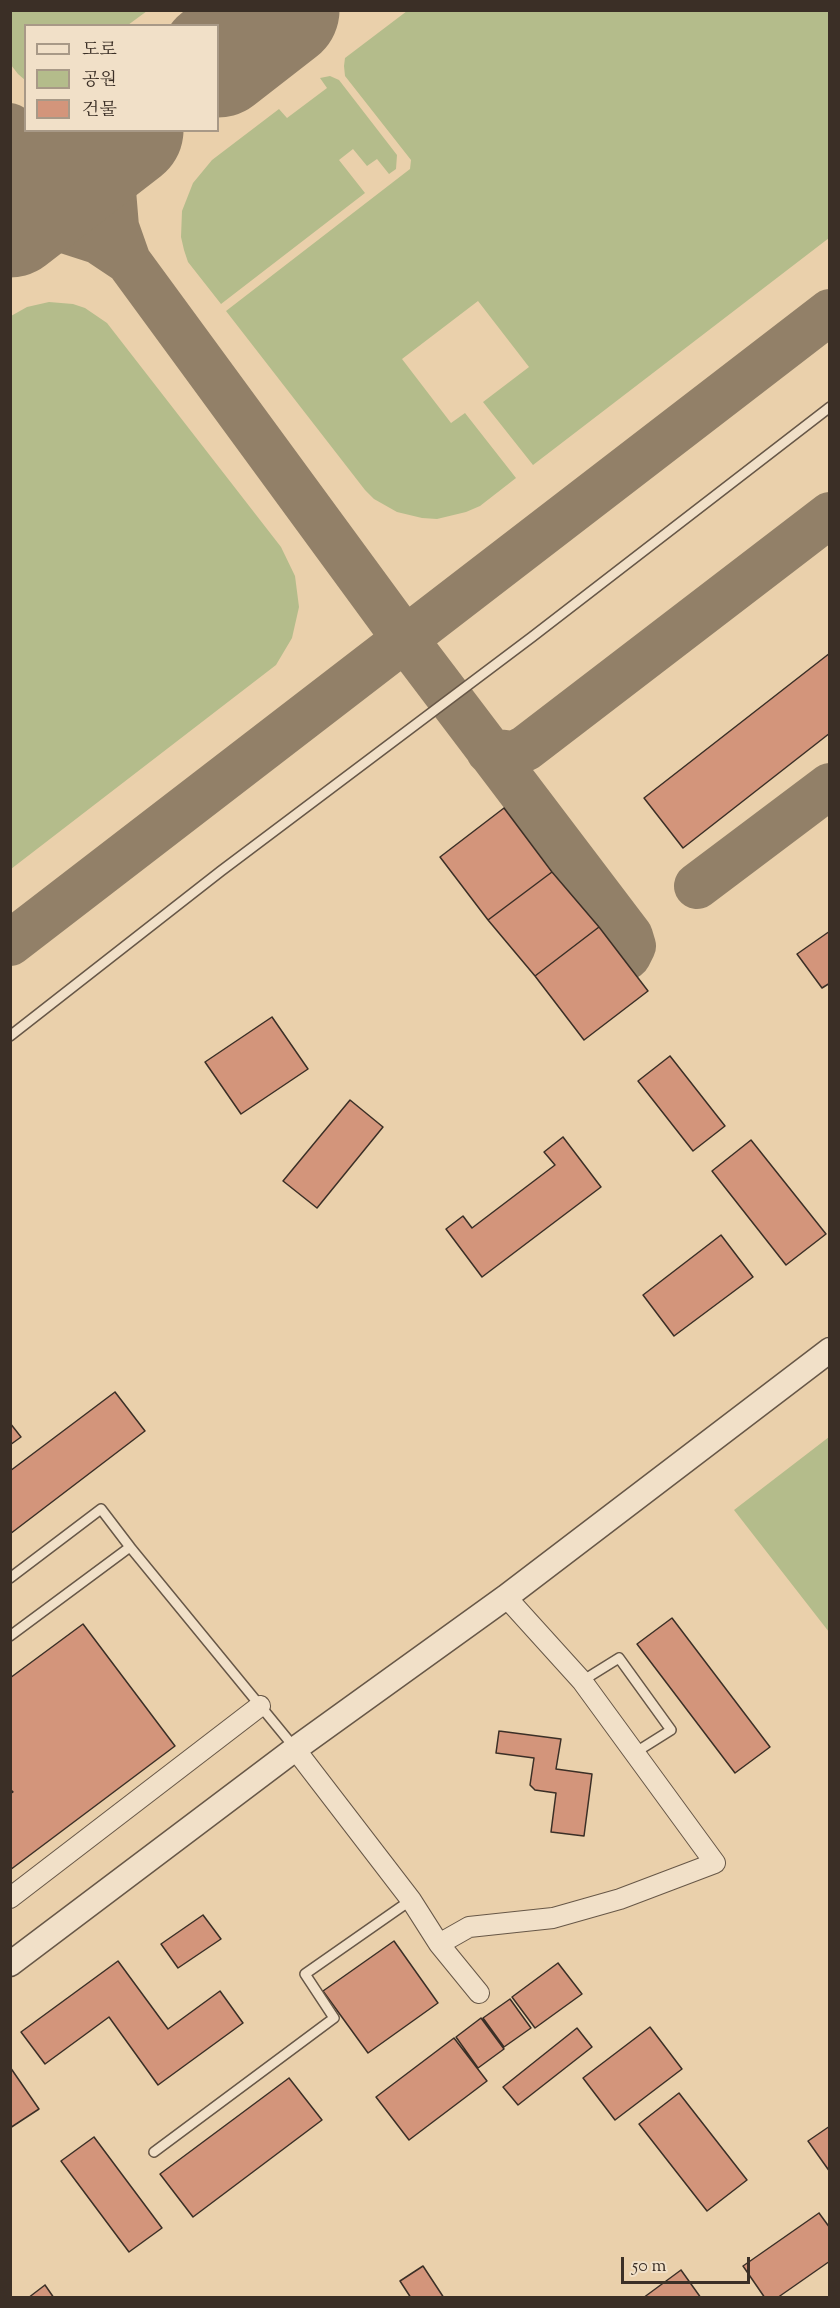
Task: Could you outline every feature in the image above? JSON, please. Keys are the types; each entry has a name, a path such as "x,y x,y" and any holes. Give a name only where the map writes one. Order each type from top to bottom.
{"street":[{"path":"10,1964 295,1749 506,1597 830,1350"},
{"path":"439,1944 469,1927 553,1918 620,1899 715,1863 582,1681 506,1597"},
{"path":"10,1898 260,1707"},
{"path":"295,1749 411,1900 439,1944 479,1994"}],"lane":[{"path":"10,1036 222,871 541,630 830,407"},
{"path":"10,1578 101,1509 295,1749"},
{"path":"10,1636 130,1546"},
{"path":"582,1681 619,1658 671,1730 636,1752"},
{"path":"154,2152 334,2018 305,1974 411,1900"}],"green space":[{"path":"11,10 147,10 129,24 24,24 24,79 11,65"},
{"path":"407,11 829,11 829,238 533,465 483,402 529,367 478,301 402,359 451,423 465,413 516,478 480,506 437,519 397,512 374,499 226,311 410,169 411,160 345,76 344,66 345,58"},
{"path":"330,76 339,80 397,155 396,169 389,174 377,159 367,166 353,149 339,160 365,193 221,304 188,262 184,250 181,237 182,211 193,183 212,160 279,109 287,118 327,88 320,78"},
{"path":"49,302 73,304 85,308 107,323 281,547 295,576 299,607 292,638 276,665 11,869 11,316 27,307"},
{"path":"829,1437 829,1632 734,1510"}],"building":[{"path":"830,653 830,733 683,848 644,798"},
{"path":"504,808 552,872 488,920 440,857"},
{"path":"552,872 599,927 535,976 488,920"},
{"path":"599,927 648,991 584,1040 535,976"},
{"path":"830,931 830,983 822,988 797,954"},
{"path":"272,1017 308,1069 241,1114 205,1062"},
{"path":"670,1056 725,1126 693,1151 638,1081"},
{"path":"350,1100 383,1127 317,1208 283,1181"},
{"path":"563,1137 601,1187 482,1277 446,1229 463,1216 472,1228 555,1165 544,1152"},
{"path":"751,1140 826,1234 786,1265 712,1171"},
{"path":"721,1235 753,1277 674,1336 643,1295"},
{"path":"115,1392 145,1431 10,1534 10,1471"},
{"path":"10,1423 21,1437 10,1445"},
{"path":"672,1618 770,1747 735,1773 637,1644"},
{"path":"83,1624 175,1746 10,1870 10,1794 13,1792 10,1789 10,1678"},
{"path":"499,1731 561,1739 556,1769 592,1774 584,1836 551,1832 556,1793 535,1790 530,1785 534,1758 496,1753"},
{"path":"203,1915 221,1939 178,1968 161,1944"},
{"path":"394,1941 438,2003 368,2053 323,1991"},
{"path":"118,1961 168,2029 220,1991 243,2023 158,2085 109,2017 45,2064 21,2032"},
{"path":"558,1963 582,1994 535,2028 512,1997"},
{"path":"510,1999 531,2028 504,2047 483,2018"},
{"path":"481,2018 504,2049 478,2068 456,2037"},
{"path":"650,2027 682,2069 615,2120 583,2078"},
{"path":"577,2028 592,2047 518,2105 503,2087"},
{"path":"454,2038 487,2081 409,2140 376,2097"},
{"path":"10,2067 39,2109 10,2128"},
{"path":"289,2078 322,2120 193,2217 160,2174"},
{"path":"679,2093 747,2180 707,2211 639,2124"},
{"path":"830,2126 830,2172 808,2141"},
{"path":"94,2137 162,2228 129,2252 61,2161"},
{"path":"819,2213 830,2228 830,2261 777,2298 765,2298 743,2266"},
{"path":"423,2266 444,2298 411,2298 400,2281"},
{"path":"681,2270 701,2298 643,2298"},
{"path":"45,2285 54,2298 28,2298"}],"taxiway":[{"path":"10,126 14,151 10,184"},
{"path":"130,132 118,159 113,191 116,227 128,261 405,639 630,936 633,946 628,956 622,960"},
{"path":"10,231 46,228 64,230 98,241 128,261"},
{"path":"10,943 830,312"},
{"path":"489,751 514,754 526,748 830,515"},
{"path":"697,886 830,786"}],"runway":[{"path":"219,58 281,10"},
{"path":"10,219 122,132"}]}
